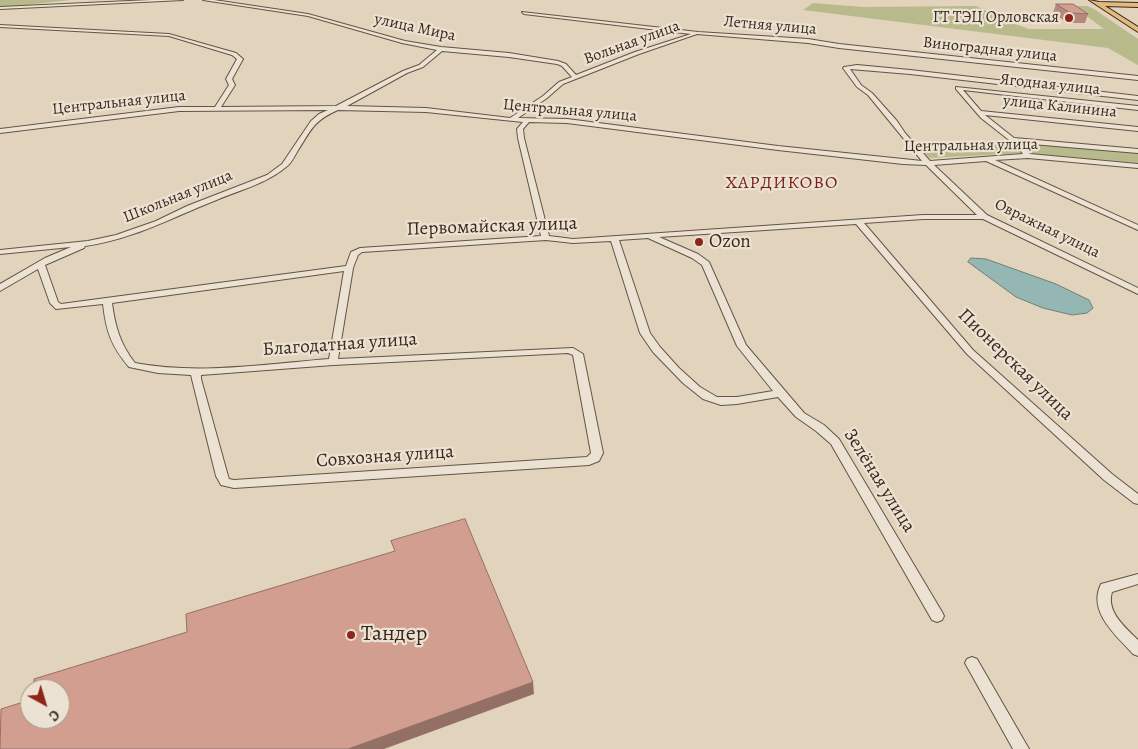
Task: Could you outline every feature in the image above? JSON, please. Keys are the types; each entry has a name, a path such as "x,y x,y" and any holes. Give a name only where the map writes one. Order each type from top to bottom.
{"main road":[{"path":"1092,0 1107,4 1138,5"},
{"path":"1099,2 1138,30"},
{"path":"1107,4 1138,24"}],"street":[{"path":"0,8 181,0"},
{"name":"улица Мира","path":"205,0 308,15 404,42 441,49 509,55 561,64 575,77"},
{"name":"Летняя улица","path":"524,13 698,33 839,46"},
{"path":"0,26 161,34 234,54 240,59 229,79 232,84 216,109"},
{"name":"Вольная улица","path":"511,120 561,84 575,77 637,53 698,33"},
{"name":"Виноградная улица","path":"839,46 1138,78"},
{"name":"Школьная улица","path":"0,252 88,243 142,230 269,176 285,165 313,122 321,115 405,72 421,66 441,49"},
{"name":"Овражная улица","path":"1138,98 941,76 847,68 860,86 896,122 902,134 984,217 1138,290"},
{"name":"Ягодная улица","path":"979,113 958,88 1138,108"},
{"name":"Центральная улица","path":"0,131 162,110 336,108 426,110 511,120 541,119 567,121 903,162 1028,156 1138,166"},
{"path":"979,113 1020,146 1028,156"},
{"name":"улица Калинина","path":"979,113 1138,129"},
{"path":"528,120 520,129 521,138 546,238"},
{"path":"1011,140 1138,151"},
{"path":"985,158 1138,228"},
{"name":"Первомайская улица","path":"349,268 354,254 368,248 546,238 574,241 923,217 984,217"},
{"name":"Пионерская улица","path":"858,221 970,352 1108,477 1138,500"},
{"name":"Зелёная улица","path":"648,235 695,256 706,264 732,325 752,358 800,415 820,428 835,442 937,616"},
{"path":"614,238 644,333 650,343 686,379 714,400 726,402 780,393"},
{"path":"0,288 41,265 88,243"},
{"path":"41,265 54,303 59,307 349,268 333,362"},
{"name":"Благодатная улица","path":"107,301 110,328 119,349 132,365 158,370 196,372 333,362 570,350 578,354 586,394"},
{"name":"Совхозная улица","path":"196,372 196,379 222,476 225,482 234,484 589,460 595,458 597,453 586,394"},
{"path":"1138,579 1106,588 1102,596 1104,610 1138,650"},
{"path":"972,663 1021,749"}],"green space":[{"path":"0,0 70,0 0,8"},
{"path":"813,3 863,7 976,6 1029,29 1104,29 1073,6 1087,6 1138,39 1138,65 1108,48 803,10"},
{"path":"988,141 1138,153 1138,163 1024,153 930,158 922,151 932,146"}],"water":[{"path":"971,258 986,259 1056,284 1089,300 1093,308 1087,313 1072,315 1043,308 1016,297 968,262"}],"building":[{"path":"1056,4 1073,4 1088,14 1071,13"},
{"name":"Тандер","path":"465,519 533,682 348,749 0,749 1,709 20,703 20,729 70,729 70,679 34,679 187,632 186,614 395,551 391,541"}],"place":[{"name":"ГТ ТЭЦ Орловская","path":"1069,18"},
{"name":"Ozon","path":"699,242"},
{"name":"Тандер","path":"351,635"}],"district":[{"name":"ХАРДИКОВО","path":"782,184"}]}
